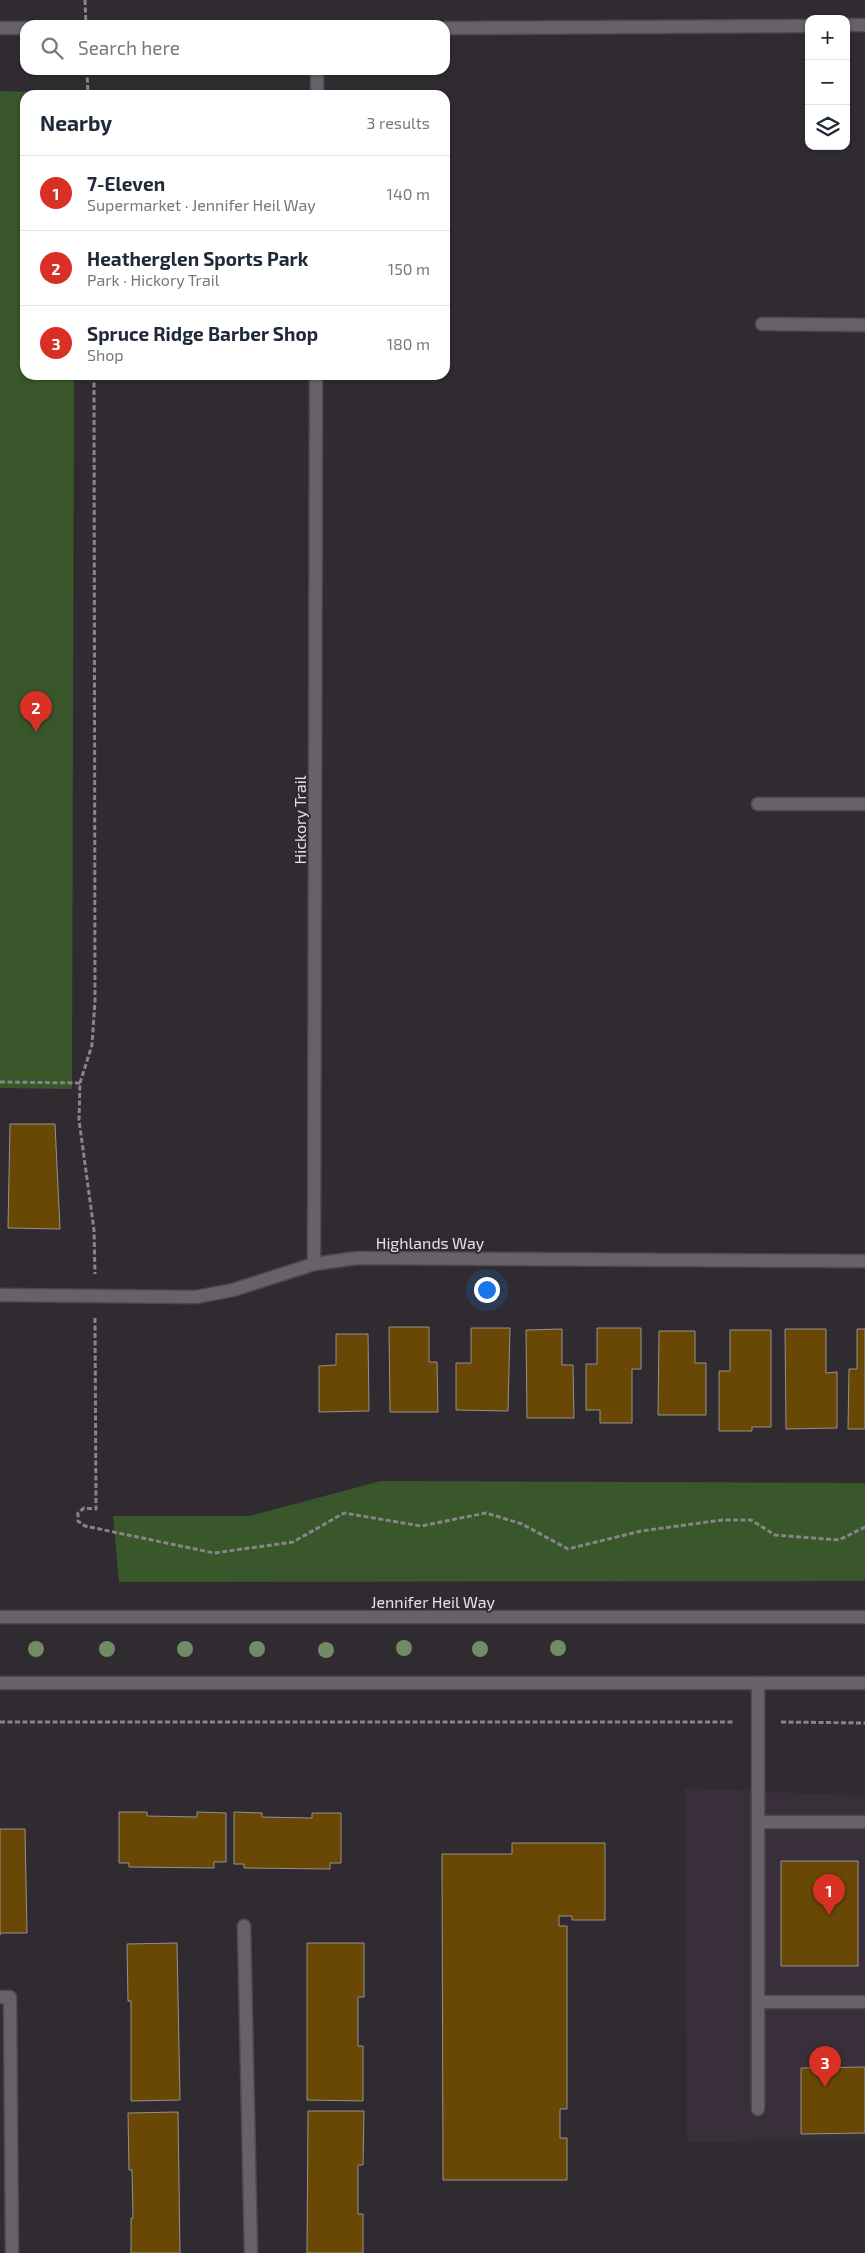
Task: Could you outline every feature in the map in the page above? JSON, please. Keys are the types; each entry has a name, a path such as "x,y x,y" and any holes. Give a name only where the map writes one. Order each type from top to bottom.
{"street":[{"path":"850,26 865,25"},
{"path":"450,28 805,26"},
{"path":"0,28 20,28"},
{"path":"316,75 316,90"},
{"path":"762,324 865,325"},
{"name":"Hickory Trail","path":"314,1264 316,380"},
{"path":"758,804 865,804"},
{"name":"Highlands Way","path":"0,1295 196,1297 214,1295 314,1264 357,1258 865,1262"},
{"name":"Jennifer Heil Way","path":"0,1617 865,1618"},
{"path":"0,1683 865,1683"},
{"path":"758,1683 758,2109"},
{"path":"758,1822 865,1822"},
{"path":"244,1926 251,2253"},
{"path":"0,1998 10,1997 12,2253"},
{"path":"758,2002 865,2002"}],"path":[{"path":"85,0 86,20"},
{"path":"87,75 88,90"},
{"path":"94,380 94,1001 92,1045 80,1083 79,1120 94,1230 96,1508 84,1508 78,1513 78,1521 85,1526 214,1553 293,1542 344,1513 421,1526 486,1513 522,1524 568,1549 641,1531 722,1520 751,1520 775,1535 839,1540 865,1527"},
{"path":"0,1082 80,1083"},
{"path":"0,1722 716,1721"},
{"path":"811,1722 865,1722"}],"shaded area":[{"path":"685,1788 865,1796 865,2139 687,2142"}],"green space":[{"path":"0,91 20,92 20,380 74,380 72,1089 0,1088"},
{"path":"381,1481 865,1483 865,1581 119,1582 113,1516 249,1516"}],"building":[{"path":"10,1124 55,1124 60,1229 8,1228"},
{"path":"389,1327 429,1327 429,1362 437,1362 438,1412 390,1412"},
{"path":"471,1328 510,1328 508,1411 456,1410 456,1363 471,1363"},
{"path":"597,1328 641,1328 641,1369 632,1369 632,1423 600,1423 600,1410 586,1410 586,1364 597,1364"},
{"path":"562,1329 562,1365 573,1365 574,1418 527,1418 526,1330"},
{"path":"785,1329 826,1329 826,1373 837,1372 837,1428 786,1429"},
{"path":"857,1329 865,1329 865,1429 848,1429 849,1369 857,1369"},
{"path":"730,1330 771,1330 771,1427 752,1427 752,1431 719,1431 719,1371 730,1371"},
{"path":"659,1331 695,1331 695,1363 706,1363 706,1415 658,1415"},
{"path":"336,1334 368,1334 369,1411 319,1412 319,1366 336,1365"},
{"path":"119,1812 147,1812 147,1816 197,1817 197,1812 226,1813 226,1862 214,1862 214,1868 129,1867 129,1863 119,1863"},
{"path":"234,1812 262,1813 262,1817 312,1818 312,1813 341,1813 341,1863 330,1863 330,1869 244,1868 244,1864 234,1864"},
{"path":"0,1829 25,1829 27,1933 1,1933 0,1935"},
{"path":"512,1843 605,1843 605,1920 572,1920 572,1916 559,1916 559,1926 567,1926 567,2109 560,2109 560,2138 567,2138 567,2180 443,2180 442,1854 512,1854"},
{"path":"781,1861 858,1861 858,1966 781,1966"},
{"path":"177,1943 180,2100 131,2101 131,2001 128,2001 127,1944"},
{"path":"307,1943 364,1943 364,1997 358,1997 358,2046 363,2046 363,2101 307,2100"},
{"path":"865,2067 865,2133 801,2134 801,2068"},
{"path":"308,2111 364,2111 363,2165 358,2165 358,2214 363,2214 363,2253 307,2253"},
{"path":"178,2112 180,2253 131,2253 131,2218 133,2218 132,2170 129,2170 128,2113"}],"place":[{"name":"Heatherglen Sports Park","path":"36,732"},
{"name":"7-Eleven","path":"829,1915"},
{"name":"Spruce Ridge Barber Shop","path":"825,2087"}]}
